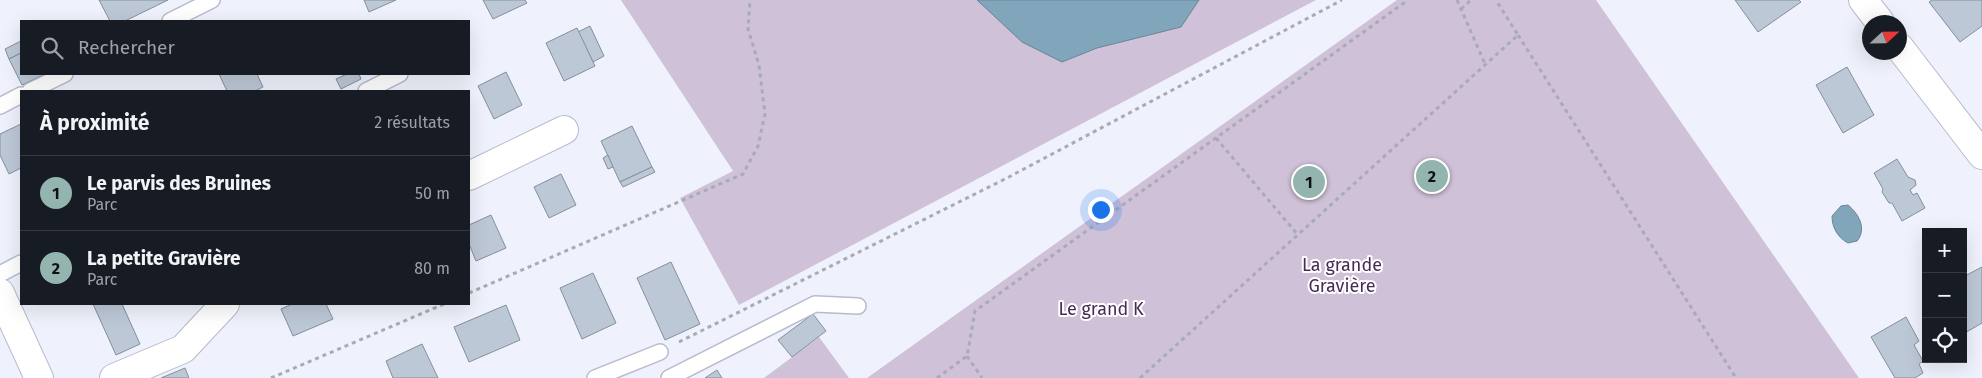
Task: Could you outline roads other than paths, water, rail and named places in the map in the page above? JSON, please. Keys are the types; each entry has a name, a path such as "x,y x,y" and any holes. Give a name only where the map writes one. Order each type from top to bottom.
{"street":[{"path":"1863,0 1875,15"},
{"path":"1907,57 1982,155"},
{"path":"470,176 564,130"},
{"path":"0,293 39,378"},
{"path":"114,378 183,349 224,305"}],"lane":[{"path":"172,20 212,0"},
{"path":"32,90 63,75"},
{"path":"368,90 398,75"},
{"path":"0,106 20,96"},
{"path":"0,274 20,264"},
{"path":"669,378 815,304 858,306"},
{"path":"595,378 660,352"}],"water":[{"path":"977,0 1199,0 1181,27 1097,48 1062,62 1022,42"},
{"path":"1848,205 1858,217 1861,232 1857,241 1848,243 1836,231 1832,216 1841,206"}],"place":[{"name":"La petite Gravière","path":"1432,176"},
{"name":"Le parvis des Bruines","path":"1309,182"}],"park label":[{"name":"La grande Gravière","path":"1342,275"},
{"name":"Le grand K","path":"1101,309"}]}
